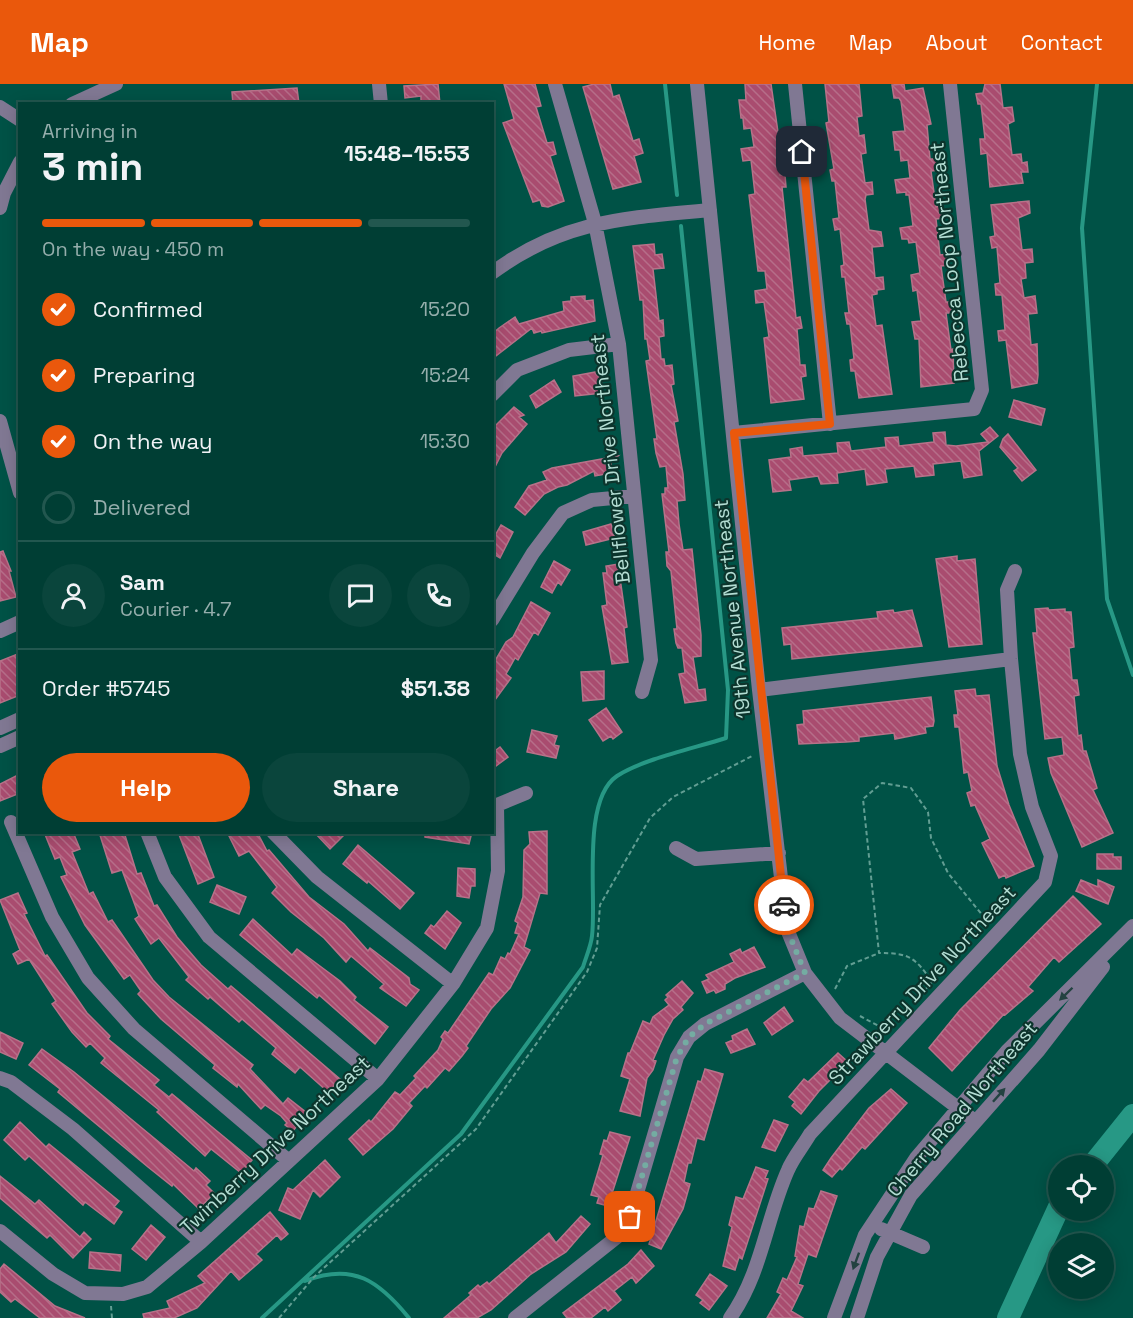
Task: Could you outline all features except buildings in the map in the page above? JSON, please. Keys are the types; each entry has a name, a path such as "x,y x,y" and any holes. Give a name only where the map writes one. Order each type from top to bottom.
{"street":[{"path":"76,102 116,84"},
{"path":"379,84 381,102"},
{"name":"Bellflower Drive Northeast","path":"555,84 595,223 619,344 651,660 642,692"},
{"name":"19th Avenue Northeast","path":"697,84 759,690 787,929 805,973 840,1018 975,1121"},
{"path":"795,84 830,424"},
{"name":"Rebecca Loop Northeast","path":"734,433 974,409 982,390 950,84"},
{"path":"0,107 18,119"},
{"path":"0,208 4,193 18,166"},
{"path":"494,272 543,242 595,223 710,210"},
{"path":"494,393 517,370 569,350 619,344"},
{"path":"0,421 18,486"},
{"path":"494,617 533,554 563,513 592,500 634,496"},
{"name":"Strawberry Drive Northeast","path":"730,1318 743,1299 761,1257 788,1169 810,1134 1045,882 1051,856 1032,807 1020,754 1007,590 1015,571"},
{"path":"0,631 18,623"},
{"path":"759,690 1011,659"},
{"path":"0,728 18,720"},
{"path":"0,746 18,738"},
{"path":"494,804 526,793"},
{"name":"Twinberry Drive Northeast","path":"0,1231 53,1274 85,1293 123,1294 147,1287 201,1242 378,1080 453,984 487,928 498,872 494,804"},
{"path":"10,823 51,916 88,978 134,1029 289,1161"},
{"path":"148,834 165,877 210,937 378,1080"},
{"path":"275,834 317,877 453,984"},
{"path":"676,848 696,859 779,853"},
{"name":"Cherry Road Northeast","path":"834,1318 871,1225 916,1158 1007,1051 1133,926"},
{"name":"Cherry Road Northeast","path":"857,1318 877,1257 911,1195 1039,1050 1122,938"},
{"path":"516,1318 617,1237 630,1217 677,1057 689,1037 705,1024 805,973"},
{"path":"0,1078 11,1082 73,1130 201,1242"},
{"path":"871,1225 923,1247"}],"path":[{"path":"279,1318 314,1277 476,1129 588,972 597,948 600,905 650,818 673,797 767,748"},
{"path":"879,953 863,799 882,783 911,788 928,812 932,838 948,873 988,922"},
{"path":"834,992 847,966 879,953 903,953 922,968 932,982 917,999"},
{"path":"859,1015 887,1032 894,1024"}],"waterway":[{"path":"665,84 677,195"},
{"path":"1097,84 1082,228 1107,599 1133,675"},
{"path":"262,1318 461,1134 583,967 592,936 595,827 599,806 606,788 617,776 641,764 726,738 728,690 681,226"},
{"path":"1101,1155 1133,1115"},
{"path":"1008,1318 1053,1221"},
{"path":"305,1281 337,1274 364,1278 387,1294 409,1318"}],"way so far":[{"path":"630,1217 677,1057 689,1037 705,1024 805,973 787,929 784,905"}],"route":[{"path":"784,905 759,690 734,433 830,424 802,152"}]}
